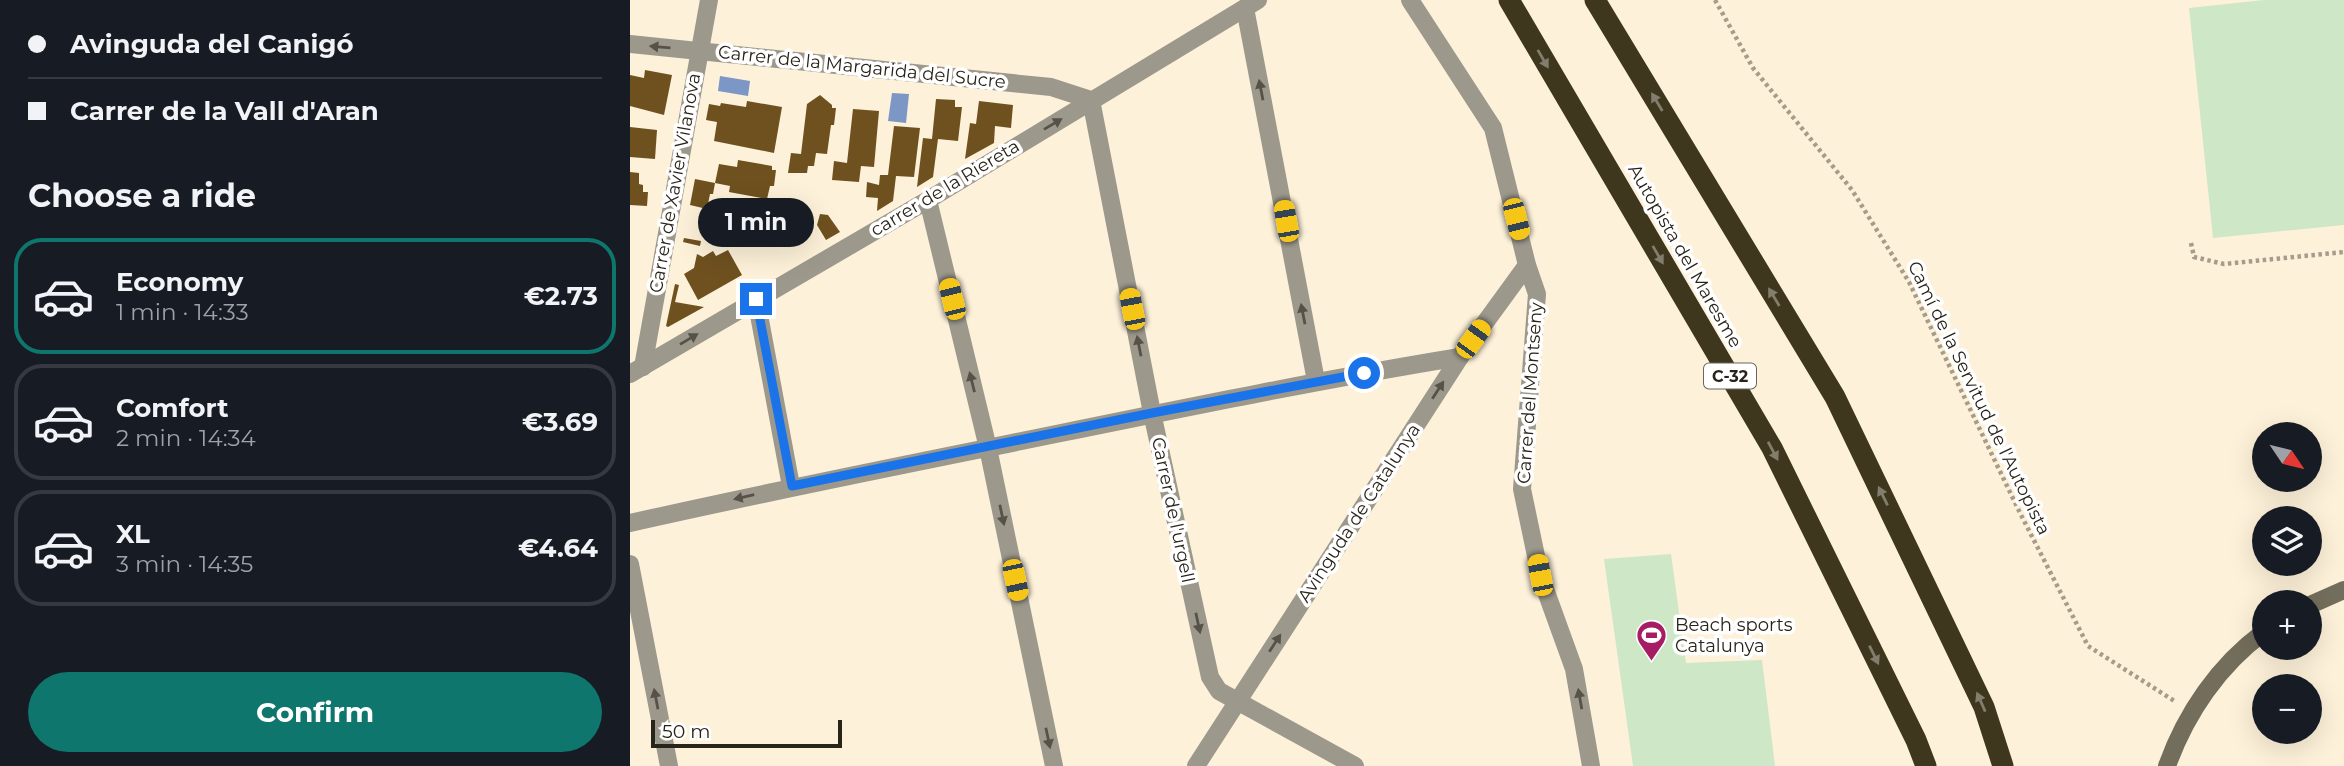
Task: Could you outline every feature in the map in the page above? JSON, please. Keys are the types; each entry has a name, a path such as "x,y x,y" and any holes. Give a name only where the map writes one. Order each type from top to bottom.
{"highway":[{"name":"Autopista del Maresme","path":"1508,0 1772,448 1916,740 1926,766"},
{"path":"1595,0 1835,397 1984,707 2003,766"}],"street":[{"name":"Carrer de Xavier Vilanova","path":"636,371 709,0"},
{"name":"Carrer del Montseny","path":"1409,0 1493,128 1527,265 1537,294 1522,489 1540,575 1574,669 1591,766"},
{"path":"1252,4 1316,381"},
{"name":"carrer de la Riereta","path":"636,371 928,200 1252,4"},
{"name":"Carrer de la Margarida del Sucre","path":"630,44 1051,87 1091,100"},
{"name":"Carrer de l'urgell","path":"1091,100 1152,413 1210,677 1220,691 1355,766"},
{"path":"928,200 988,448 1054,766"},
{"name":"Avinguda de Catalunya","path":"1196,766 1460,357 1527,265"},
{"path":"756,299 792,486"},
{"path":"630,523 792,486 1152,413 1316,381 1460,357"},
{"path":"630,564 669,766"},
{"path":"2322,600 2344,590"},
{"path":"2167,766 2192,712 2215,678 2252,642"}],"path":[{"name":"Camí de la Servitud de l'Autopista","path":"1715,0 1754,68 1852,190 1909,282 2020,513 2088,646 2192,712"},
{"path":"2191,243 2194,257 2224,264 2344,252"}],"green space":[{"path":"2264,0 2344,0 2344,225 2213,238 2189,8"},
{"name":"Beach sports Catalunya","path":"1671,554 1686,663 1762,660 1775,766 1633,766 1604,559"}],"water":[{"path":"720,76 750,81 748,96 718,91"},
{"path":"892,93 909,94 906,123 888,121"}],"building":[{"path":"645,70 672,75 664,115 630,106 630,75 644,78"},
{"path":"820,95 832,108 836,108 827,154 816,153 814,166 808,166 807,173 788,173 791,153 801,154 807,104"},
{"path":"936,99 955,100 955,107 962,107 958,141 938,139 933,177 917,187 923,138 932,139"},
{"path":"747,101 782,107 774,153 714,141 717,122 706,120 709,104 746,107"},
{"path":"979,101 1013,105 1011,128 995,126 994,143 965,159 970,123 976,124"},
{"path":"853,109 879,111 874,167 861,166 859,182 832,180 834,161 847,163"},
{"path":"894,126 920,128 914,177 896,176 893,201 877,211 878,198 866,197 867,182 879,185 880,175 888,175"},
{"path":"630,127 657,130 655,159 630,157"},
{"path":"738,160 772,166 772,170 776,170 774,186 770,186 767,199 729,192 730,186 715,183 719,164 737,167"},
{"path":"630,172 639,173 639,184 643,185 643,192 648,192 647,206 630,205"},
{"path":"695,179 715,183 707,209 690,205"},
{"path":"739,207 772,214 767,243 750,240 749,244 702,235 707,209 738,210"},
{"path":"820,214 828,215 840,232 826,240 817,225"},
{"path":"684,238 701,241 700,246 683,242"},
{"path":"728,250 742,275 698,300 684,274 694,268 697,254 703,257 713,251 716,256"},
{"path":"675,284 679,285 675,302 704,307 668,327 666,326"}],"place":[{"name":"Beach sports Catalunya","path":"1652,662"}],"route":[{"path":"756,299 792,486 1364,373"}]}
